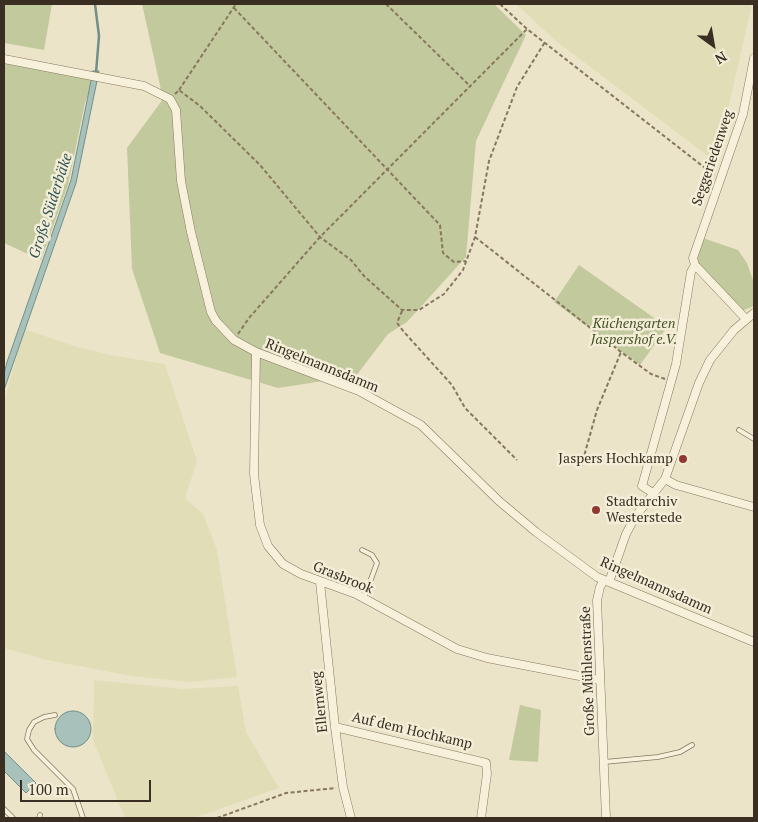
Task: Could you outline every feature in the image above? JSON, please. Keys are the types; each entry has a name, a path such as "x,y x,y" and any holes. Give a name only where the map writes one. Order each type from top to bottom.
{"street":[{"name":"Seggeriedenweg","path":"653,493 642,486 672,382 692,272 695,265 693,258 743,114 754,58"},
{"path":"4,59 144,86 170,99"},
{"name":"Ringelmannsdamm","path":"170,99 176,110 181,181 191,232 211,312 234,340 256,352 358,391 421,425 498,502 536,532 607,581 754,642"},
{"path":"695,265 746,319"},
{"path":"753,504 676,485 665,479 698,383 710,360 724,341 754,313"},
{"name":"Grasbrook","path":"256,352 254,474 260,525 268,546 283,564 320,582 364,598 458,649 487,658 600,680"},
{"name":"Große Mühlenstraße","path":"606,818 597,600 600,587 607,581 635,517 665,479"},
{"name":"Ellernweg","path":"320,582 343,788 351,818"},
{"name":"Auf dem Hochkamp","path":"335,727 486,763 487,774 481,818"}],"lane":[{"path":"738,430 754,439"},
{"path":"362,550 376,558 377,564 364,598"},
{"path":"55,715 44,717 34,722 29,730 27,739 34,750 73,789 83,818"},
{"path":"604,762 658,757 680,752 692,745"},
{"path":"4,809 13,818"}],"path":[{"path":"170,99 179,90 236,4"},
{"path":"386,4 470,86"},
{"path":"500,4 526,29 720,179"},
{"path":"234,8 440,226 443,253 454,262 466,261"},
{"path":"234,340 249,318 320,237 526,29"},
{"path":"179,90 200,106 260,165 320,237 351,260 364,276 402,310 418,310 444,294 463,270 475,237 489,161 517,87 545,42"},
{"path":"475,237 621,352 651,374 672,382"},
{"path":"402,310 397,323 452,385 465,408 517,460"},
{"path":"581,467 597,410 621,352"},
{"path":"216,818 286,793 343,788"}],"shaded area":[{"path":"516,4 752,4 716,162 556,41"},
{"path":"24,329 77,347 115,356 165,364 197,461 185,498 203,514 217,550 237,677 189,682 132,676 47,660 4,648 4,403"},
{"path":"94,680 183,689 238,686 246,732 279,788 194,818 125,818 93,740"}],"green space":[{"path":"4,4 52,4 44,50 4,43"},
{"path":"142,4 494,4 526,35 476,141 466,257 407,322 388,334 356,376 278,388 160,353 132,269 127,148 163,99"},
{"path":"4,60 95,77 85,103 68,185 41,260 4,243"},
{"path":"700,237 738,250 747,263 754,283 754,306 739,312 699,269 695,251"},
{"name":"Küchengarten Jaspershof e.V.","path":"579,265 667,327 640,365 554,302"},
{"path":"520,705 541,710 538,762 509,760"}],"water":[{"path":"93,71 99,71 76,183 4,390 4,374 7,362 71,180"},
{"path":"73,711 85,717 91,729 85,741 73,747 61,741 55,729 61,717"},
{"path":"4,751 36,783 26,793 4,771"}],"waterway":[{"name":"Große Süderbäke","path":"95,4 99,36 96,73"}],"place":[{"name":"Jaspers Hochkamp","path":"683,459"},
{"name":"Stadtarchiv Westerstede","path":"596,510"}]}
